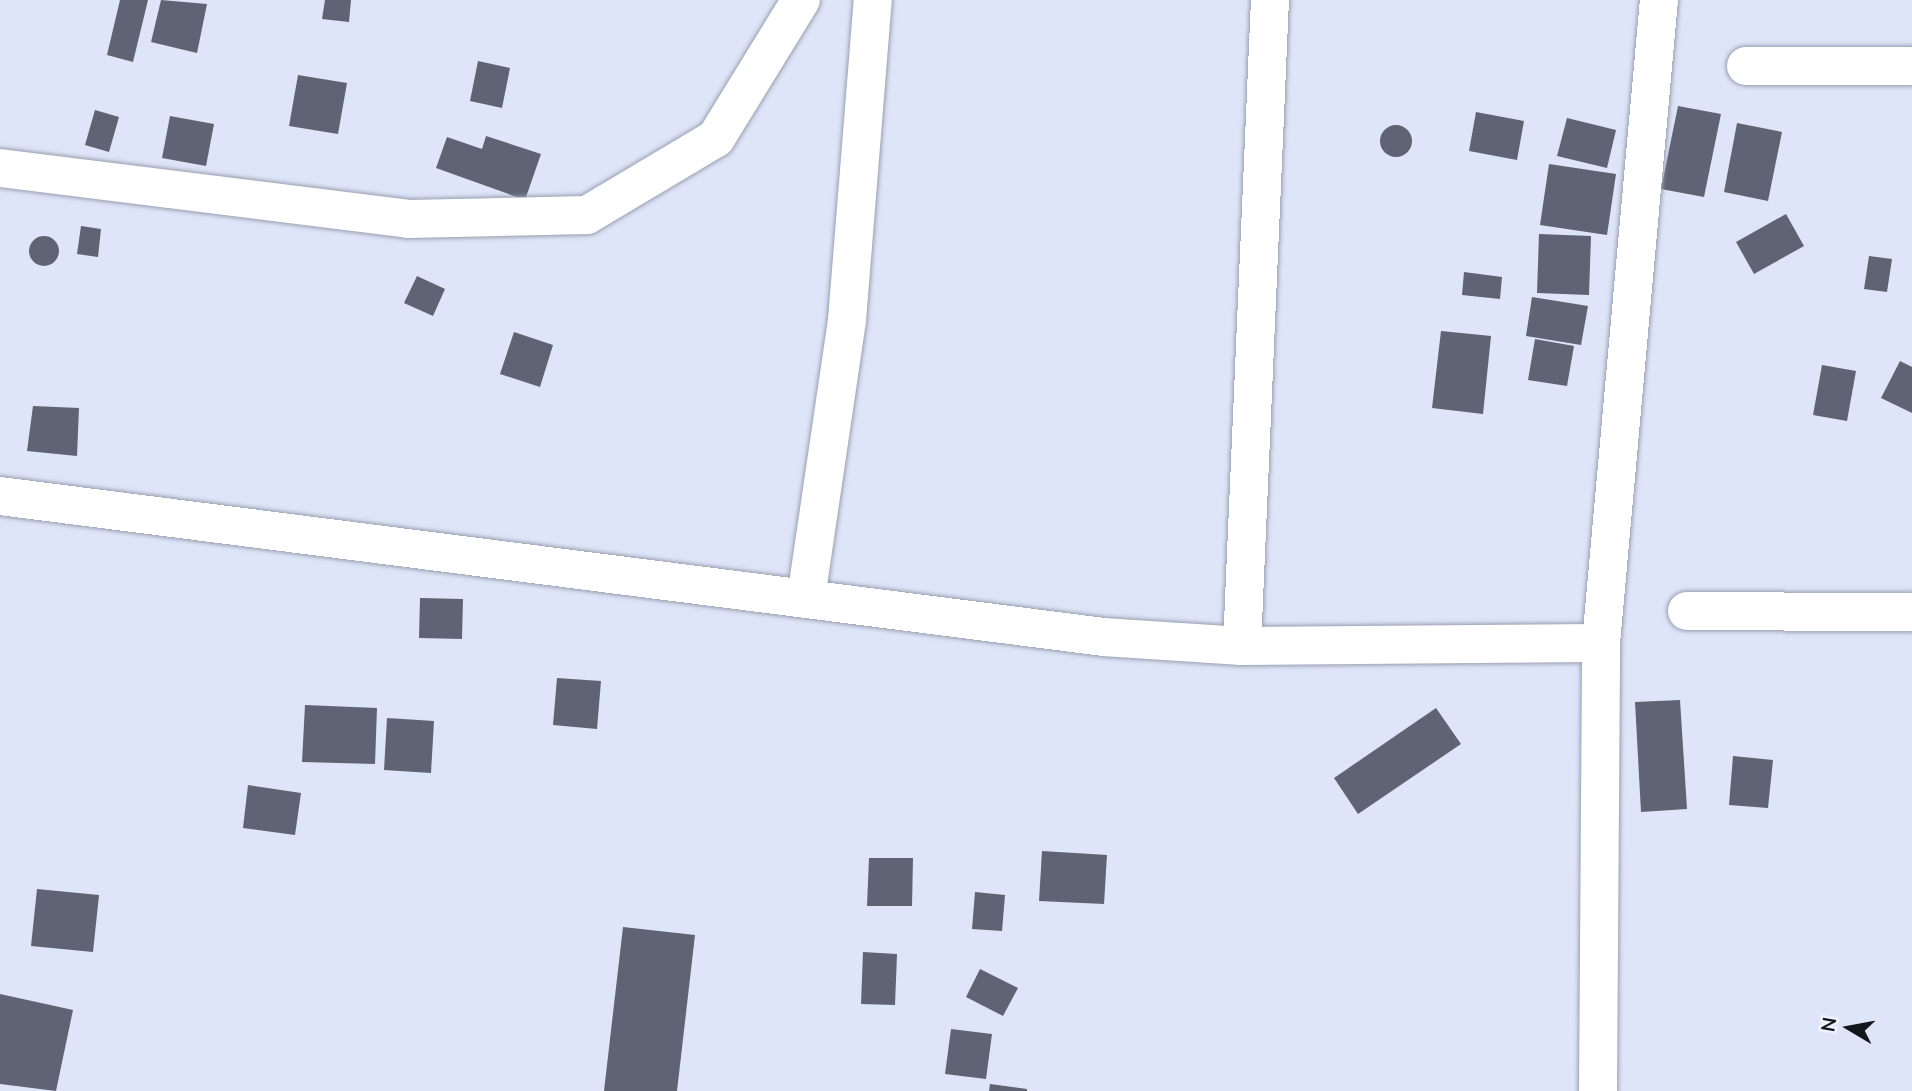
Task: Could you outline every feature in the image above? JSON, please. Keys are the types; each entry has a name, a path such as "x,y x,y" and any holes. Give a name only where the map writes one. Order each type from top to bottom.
{"street":[{"path":"0,168 410,219 587,215 716,138 801,0"},
{"path":"806,598 847,320 873,0"},
{"path":"1242,646 1270,0"},
{"path":"1598,1091 1601,643 1659,0"},
{"path":"1746,66 1912,66"},
{"path":"0,496 1102,637 1242,646 1601,643"},
{"path":"1687,611 1912,612"}],"building":[{"path":"120,0 148,0 133,62 107,55"},
{"path":"161,0 207,4 197,53 151,42"},
{"path":"325,0 351,0 349,22 322,19"},
{"path":"478,61 510,68 502,108 470,101"},
{"path":"298,75 347,83 338,134 289,126"},
{"path":"1678,106 1721,114 1704,197 1661,189"},
{"path":"95,110 119,117 109,152 85,145"},
{"path":"1476,112 1524,121 1517,160 1469,151"},
{"path":"170,116 214,124 206,166 162,158"},
{"path":"1567,118 1616,130 1607,168 1557,156"},
{"path":"1737,123 1782,132 1768,201 1724,192"},
{"path":"1396,125 1408,129 1412,141 1408,153 1396,157 1384,153 1380,141 1384,129"},
{"path":"486,136 541,154 525,200 436,168 447,137 482,149"},
{"path":"1549,164 1616,174 1607,235 1540,225"},
{"path":"1786,214 1804,246 1754,274 1736,242"},
{"path":"81,226 101,229 98,257 77,254"},
{"path":"1539,234 1591,236 1589,295 1537,293"},
{"path":"44,236 55,240 59,251 55,262 44,266 33,262 29,251 33,240"},
{"path":"1869,256 1892,259 1887,292 1864,289"},
{"path":"1464,272 1502,277 1500,299 1462,295"},
{"path":"417,276 445,289 433,316 404,303"},
{"path":"1532,297 1588,306 1581,345 1526,336"},
{"path":"1441,331 1491,336 1483,414 1432,408"},
{"path":"514,332 553,345 540,387 500,374"},
{"path":"1535,339 1574,346 1567,386 1528,380"},
{"path":"1900,361 1912,367 1912,413 1881,398"},
{"path":"1822,365 1856,371 1847,421 1813,415"},
{"path":"33,406 79,408 77,456 27,451"},
{"path":"420,598 463,599 462,639 419,638"},
{"path":"557,678 601,681 597,729 553,725"},
{"path":"1680,700 1687,809 1641,812 1635,702"},
{"path":"305,705 377,708 375,764 302,762"},
{"path":"1436,708 1461,744 1358,814 1334,778"},
{"path":"387,718 434,721 431,773 384,770"},
{"path":"1733,756 1773,760 1768,808 1729,805"},
{"path":"248,785 301,793 295,835 243,828"},
{"path":"1042,851 1107,855 1104,904 1039,901"},
{"path":"869,858 913,858 912,906 867,906"},
{"path":"37,889 99,895 93,952 31,946"},
{"path":"975,892 1005,895 1002,931 972,929"},
{"path":"623,927 695,935 677,1091 604,1091"},
{"path":"863,952 897,954 895,1005 861,1004"},
{"path":"980,969 1018,988 1003,1016 966,997"},
{"path":"0,994 73,1010 56,1091 0,1084"},
{"path":"951,1029 992,1034 986,1079 945,1074"},
{"path":"990,1084 1027,1089 1027,1091 989,1091"}]}
